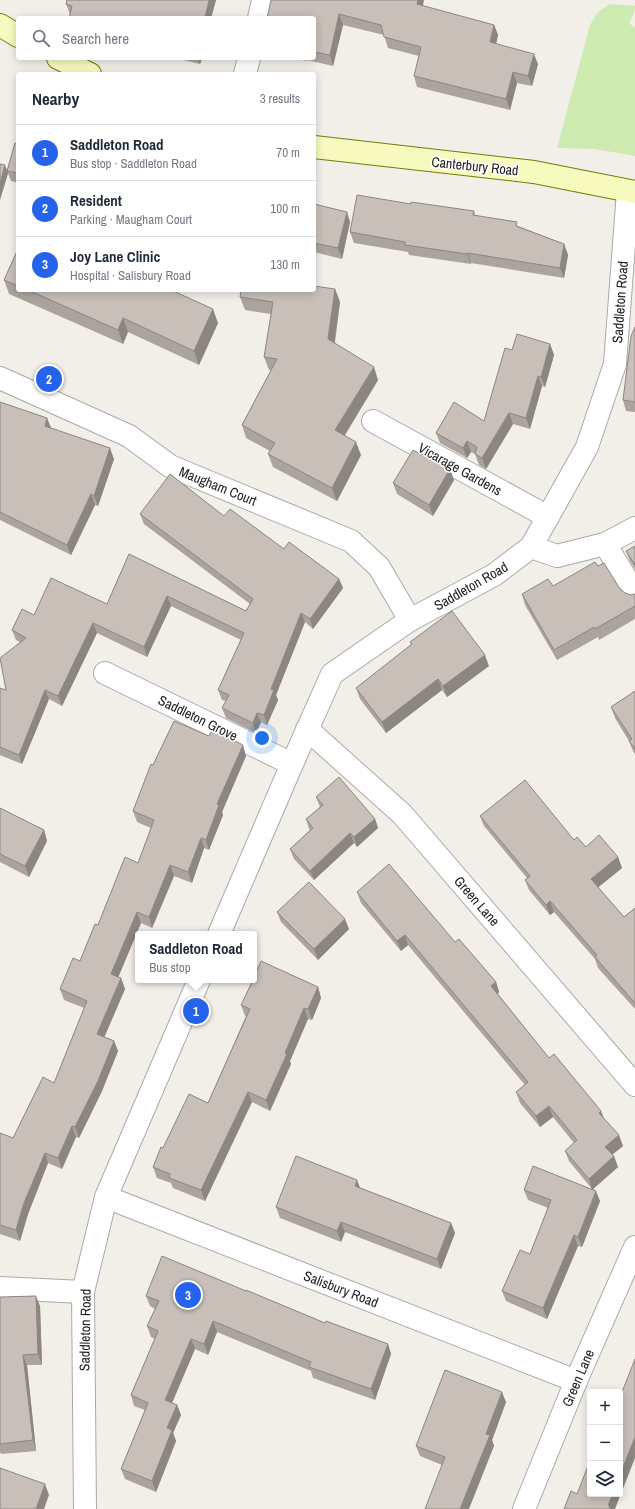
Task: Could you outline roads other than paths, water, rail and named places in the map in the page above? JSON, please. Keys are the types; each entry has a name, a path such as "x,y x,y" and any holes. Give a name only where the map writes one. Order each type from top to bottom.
{"main road":[{"path":"0,25 16,35"},
{"path":"62,60 86,72"},
{"name":"Canterbury Road","path":"316,147 534,172 631,191"}],"street":[{"path":"259,16 263,0"},
{"path":"246,72 248,60"},
{"name":"Saddleton Road","path":"220,931 332,674 410,620 494,575 531,547 587,447 615,364 631,191"},
{"name":"Maugham Court","path":"0,378 130,436 170,466 351,541 379,566 410,620"},
{"name":"Vicarage Gardens","path":"373,421 548,517"},
{"path":"531,547 557,556 605,544 635,528"},
{"path":"605,544 635,592"},
{"name":"Saddleton Grove","path":"105,673 292,764"},
{"name":"Green Lane","path":"307,729 402,814 635,1085"},
{"name":"Saddleton Road","path":"85,1509 83,1292 106,1197 198,983"},
{"name":"Salisbury Road","path":"106,1197 576,1381"},
{"name":"Green Lane","path":"524,1509 576,1381 635,1248"},
{"path":"0,1288 83,1292"}],"place":[{"name":"Resident","path":"49,379"},
{"name":"Saddleton Road","path":"196,1011"},
{"name":"Joy Lane Clinic","path":"188,1295"}]}
